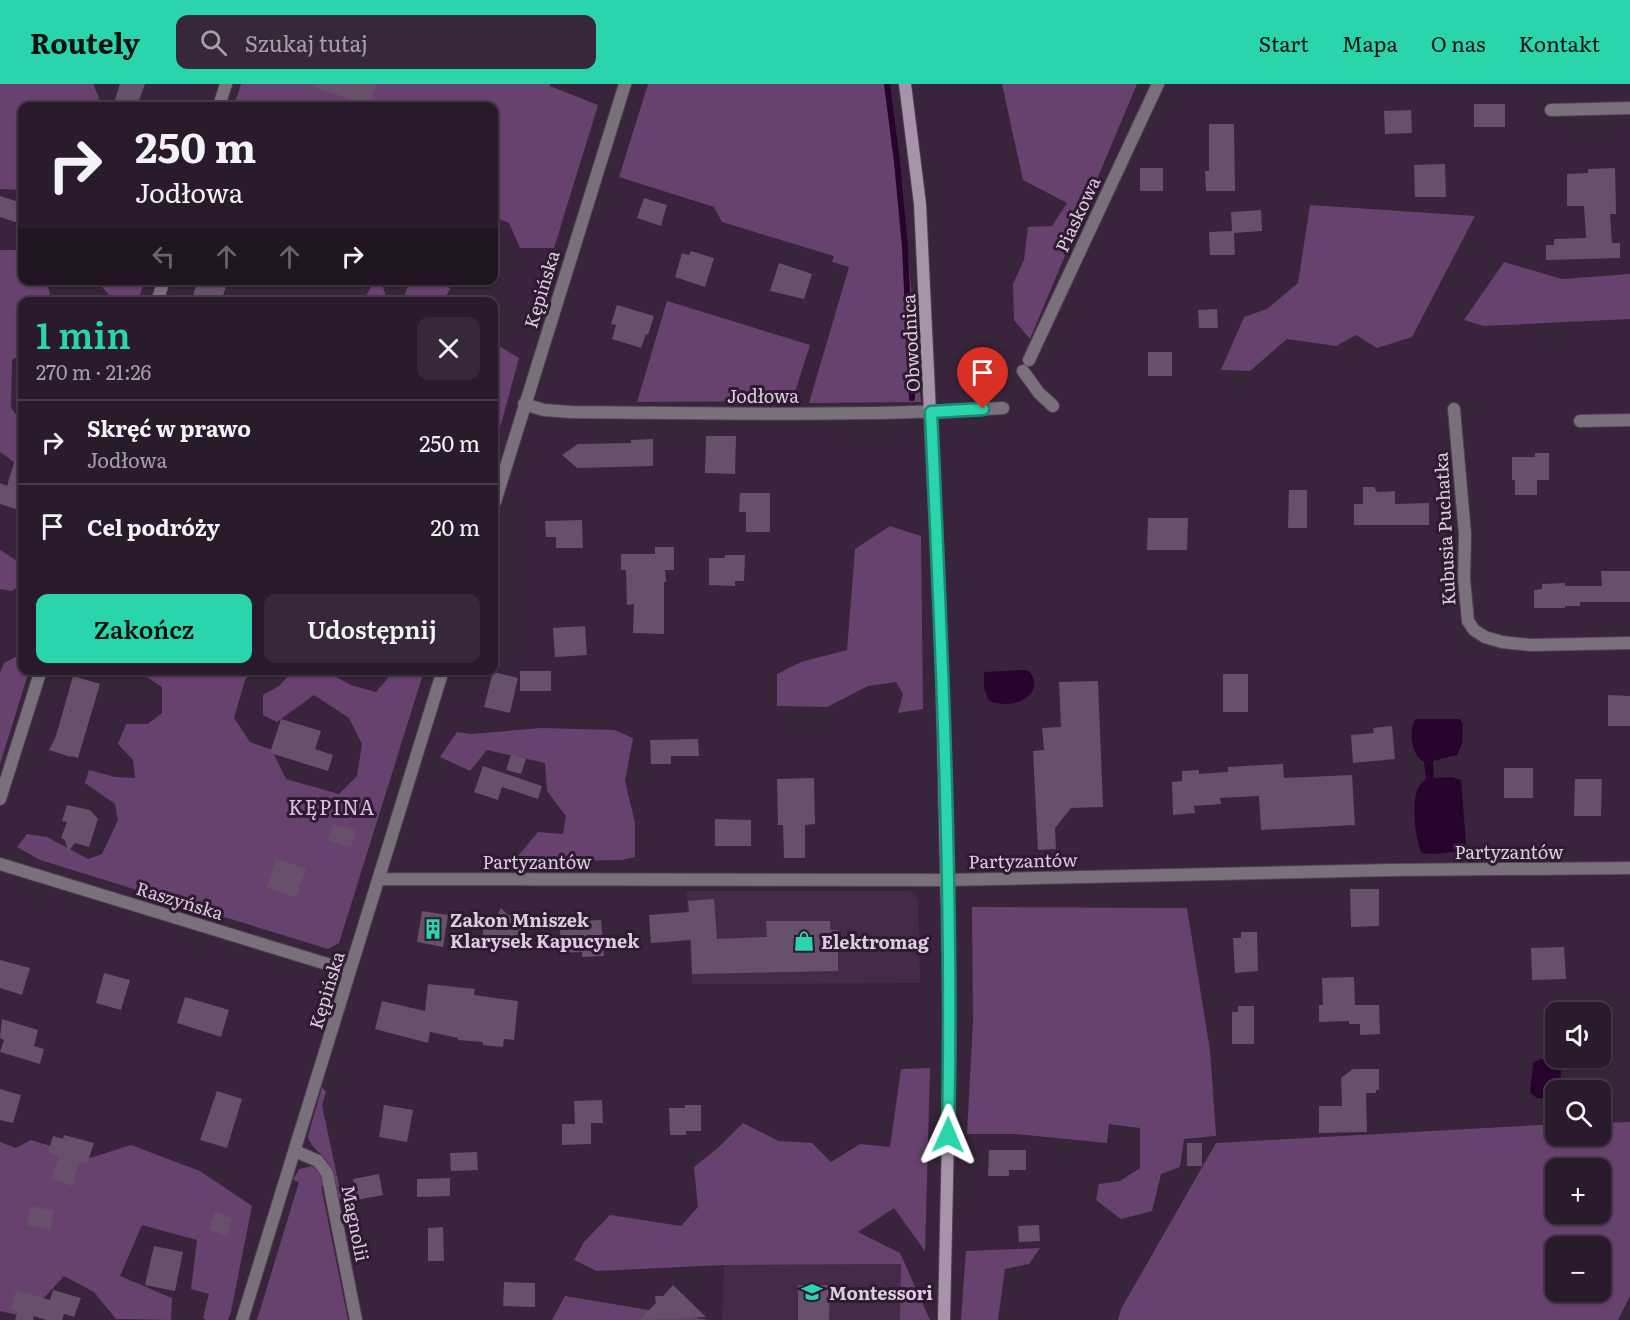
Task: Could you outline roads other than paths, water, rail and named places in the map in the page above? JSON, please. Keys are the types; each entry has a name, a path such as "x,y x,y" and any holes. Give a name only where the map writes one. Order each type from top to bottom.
{"main road":[{"name":"Obwodnica","path":"905,84 920,204 941,642 950,1042 944,1320"}],"street":[{"path":"220,102 226,84"},
{"name":"Kępińska","path":"498,493 625,84"},
{"name":"Piaskowa","path":"1053,406 1039,393 1026,365 1158,84"},
{"path":"1551,110 1630,108"},
{"name":"Jodłowa","path":"524,405 544,410 571,412 931,412 1003,408"},
{"name":"Kubusia Puchatka","path":"1454,409 1465,534 1464,579 1468,621 1474,630 1485,637 1502,642 1531,645 1630,643"},
{"path":"1580,421 1630,420"},
{"path":"0,799 39,675"},
{"name":"Kępińska","path":"242,1320 441,675"},
{"name":"Raszyńska","path":"0,864 350,971"},
{"name":"Partyzantów","path":"380,879 947,879 1390,870 1630,868"},
{"name":"Magnolii","path":"295,1151 318,1161 327,1173 356,1320"}],"waterway":[{"path":"887,84 905,247 912,398"}],"place":[{"name":"Zakon Mniszek Klarysek Kapucynek","path":"433,929"},
{"name":"Elektromag","path":"804,941"},
{"name":"Montessori","path":"812,1292"}],"district":[{"name":"KĘPINA","path":"332,806"}]}
